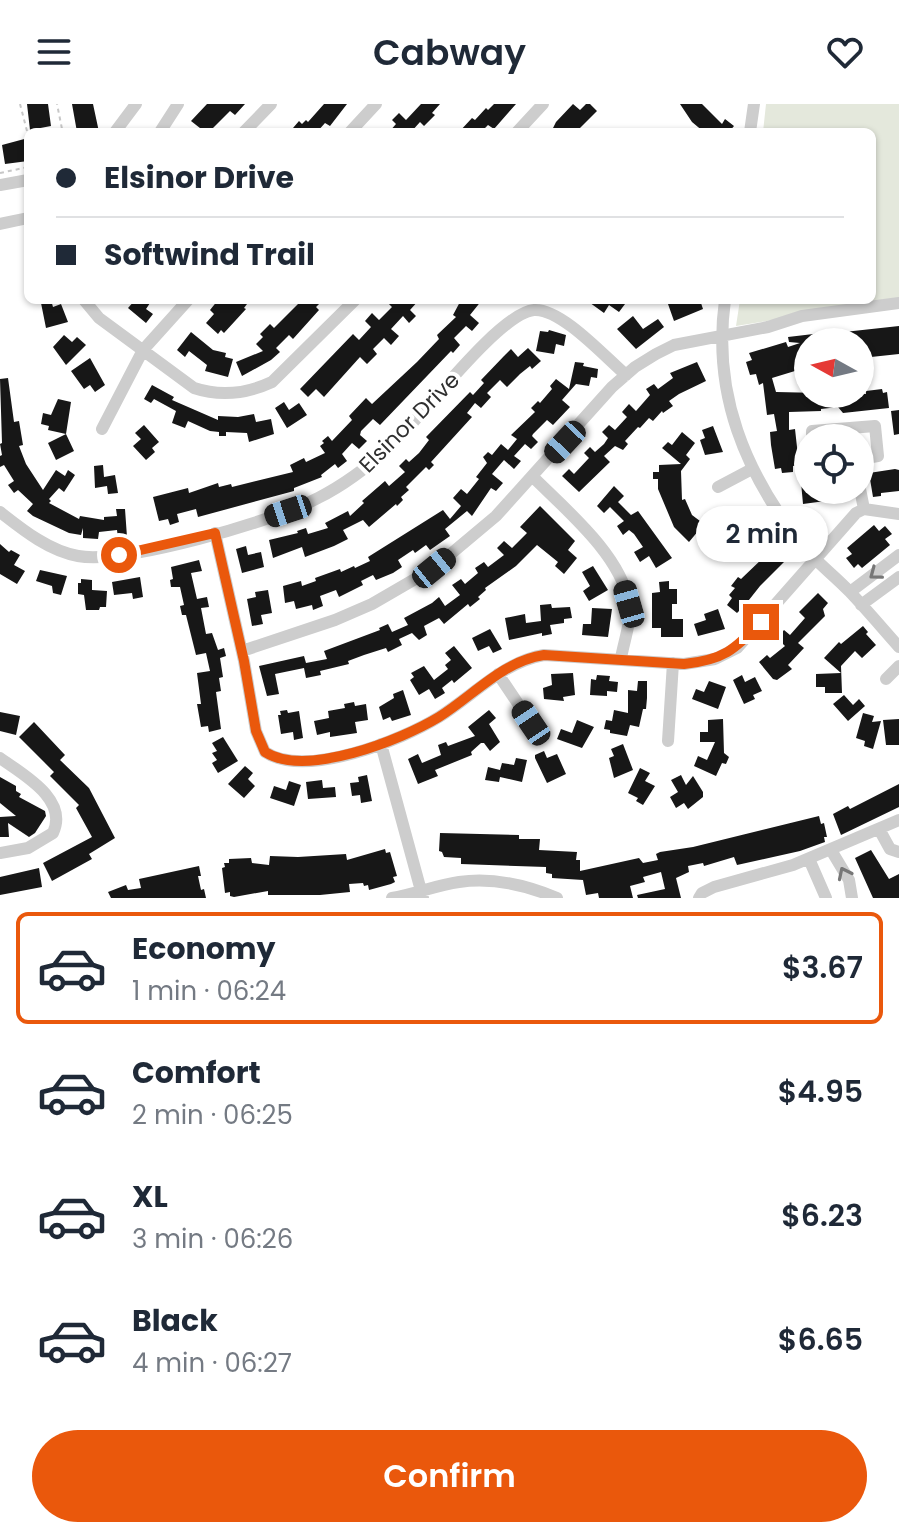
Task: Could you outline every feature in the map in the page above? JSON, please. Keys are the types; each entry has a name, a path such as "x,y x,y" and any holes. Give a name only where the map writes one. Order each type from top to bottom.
{"street":[{"path":"118,128 136,104"},
{"path":"163,128 178,104"},
{"path":"248,128 271,104"},
{"path":"354,128 376,104"},
{"path":"521,128 543,104"},
{"path":"751,128 754,104"},
{"path":"0,177 24,180"},
{"path":"0,224 24,219"},
{"path":"242,651 335,620 434,568 474,537 612,387 674,345 768,327 802,316 899,303"},
{"path":"87,304 99,318 194,388 212,394 256,390 284,372 351,304"},
{"path":"102,429 143,350 184,304"},
{"path":"725,304 723,336 727,392 739,437 752,469 767,496 804,547 899,647"},
{"name":"Elsinor Drive","path":"0,512 51,547 82,557 138,553 288,511 351,479 392,445 489,338 516,315 535,305 559,317 626,375"},
{"path":"874,426 878,456 874,457"},
{"path":"718,487 752,469"},
{"path":"532,476 590,534 625,588 629,615 621,658"},
{"path":"863,504 864,509"},
{"path":"215,533 242,651 256,731 265,752 283,760 316,760 381,744 439,717 498,674 530,657 621,658 673,663 715,659 737,648 846,522 864,509 899,514"},
{"path":"850,592 899,555"},
{"path":"861,605 899,577"},
{"path":"668,741 673,663"},
{"path":"886,679 899,666"},
{"path":"498,674 531,723"},
{"path":"381,744 418,895"},
{"path":"0,758 45,793 54,805 56,827 28,848 0,853"},
{"path":"699,898 714,887 809,859 899,820"},
{"path":"879,829 890,849 899,852"},
{"path":"831,850 849,880 852,898"},
{"path":"809,859 826,898"},
{"path":"392,898 418,895 458,882 482,880 513,884 557,898"}],"path":[{"path":"20,104 26,128"},
{"path":"57,104 61,128"},
{"path":"0,167 0,177 24,168"}],"shaded area":[{"path":"766,104 899,104 899,300 876,304 876,128 763,128"},
{"path":"739,304 874,304 736,326"}],"building":[{"path":"27,104 48,104 51,126 30,128"},
{"path":"72,104 93,104 98,128 76,128"},
{"path":"207,104 245,104 235,115 230,111 213,128 200,128 191,121"},
{"path":"324,104 347,104 330,126 325,123 321,128 293,128 299,121 302,124 306,120 308,122"},
{"path":"421,104 440,104 432,113 435,115 424,126 420,122 415,128 392,128 396,124 392,120 399,113 406,120"},
{"path":"494,104 516,104 495,128 488,125 485,128 463,128 486,108 488,110"},
{"path":"573,104 580,110 590,104 597,111 580,128 553,128"},
{"path":"680,104 702,104 722,124 725,119 734,126 699,128"},
{"path":"24,139 24,162 5,164 2,145"},
{"path":"41,304 52,304 53,307 61,304 68,322 46,328"},
{"path":"132,304 149,304 146,309 153,314 146,323 128,308"},
{"path":"215,304 247,304 224,333 221,330 218,334 206,323 214,314 210,310"},
{"path":"298,304 319,304 316,307 319,310 293,339 289,335 276,348 280,352 242,376 236,362 263,351 256,344 263,337 260,334 270,324 274,328"},
{"path":"389,304 415,304 410,310 416,316 409,323 403,316 391,329 399,336 391,345 384,338 373,349 377,354 367,364 360,357 324,397 316,389 308,397 300,389 353,334 359,340 371,327 365,321 372,313 379,320 392,307"},
{"path":"459,304 479,304 470,315 479,323 472,331 466,326 454,338 460,345 380,425 373,419 361,431 360,435 367,441 359,449 352,443 342,454 347,461 338,468 335,464 322,477 294,488 294,491 198,517 196,509 177,514 179,522 170,525 168,519 159,521 153,497 188,488 189,493 218,483 219,487 231,484 232,487 293,472 290,465 325,453 320,446 324,443 322,441 328,436 332,441 352,420 349,416 366,398 372,404 417,362 439,339 437,335 456,317 453,315"},
{"path":"592,304 625,304 619,312 609,305 604,313"},
{"path":"668,304 701,304 703,309 674,321"},
{"path":"633,316 643,329 658,319 664,327 636,349 617,329"},
{"path":"899,326 899,354 874,357 874,329"},
{"path":"540,331 566,335 564,346 556,344 554,354 536,351"},
{"path":"191,332 213,350 226,353 225,357 233,359 228,377 205,371 207,365 189,351 185,357 177,350"},
{"path":"64,335 72,342 77,337 86,345 66,365 53,347"},
{"path":"786,342 788,347 794,345 794,371 772,378 776,392 794,392 794,408 830,408 789,412 789,430 794,429 794,466 793,472 782,473 781,468 775,469 771,445 770,432 777,431 774,414 767,415 763,383 759,385 756,374 750,375 746,362 752,360 749,353"},
{"path":"528,348 541,361 532,369 530,366 507,387 500,380 487,393 491,397 481,408 475,403 467,413 472,417 431,462 434,465 429,470 426,467 406,487 409,490 397,506 369,527 363,520 343,530 348,539 334,546 305,557 302,547 273,558 269,540 306,528 308,534 328,528 325,523 348,511 350,516 385,481 389,486 405,472 399,466 419,453 429,440 426,437 470,392 473,395 484,383 481,380 511,349 518,357"},
{"path":"90,358 105,385 95,392 90,385 84,389 71,371"},
{"path":"575,362 598,369 597,378 591,377 589,386 576,384 562,400 570,407 553,425 547,420 533,434 538,442 531,449 525,444 514,456 521,461 514,469 504,460 492,474 503,483 496,491 491,488 472,516 467,511 445,529 450,536 430,550 426,545 415,553 413,550 398,560 402,567 393,573 376,580 373,575 361,581 363,585 339,597 336,590 320,596 323,606 313,610 312,605 296,609 294,601 285,603 283,586 301,581 302,586 316,581 315,578 370,561 368,557 443,510 450,519 461,506 453,498 461,489 467,494 479,479 476,477 487,463 483,457 488,452 492,455 501,444 508,450 517,439 511,435 535,412 531,408 538,401 540,403 556,379 569,389"},
{"path":"697,362 706,381 669,401 673,406 662,411 653,421 649,418 638,427 625,441 628,444 623,450 615,446 604,456 610,462 579,492 562,476 569,469 574,474 589,458 584,453 590,447 595,452 604,444 608,438 602,432 609,425 615,430 627,417 622,412 629,404 636,411 650,395 646,389 654,384 658,389 673,378 670,373"},
{"path":"8,378 14,422 19,421 23,445 19,446 26,464 43,490 56,470 65,476 68,470 75,475 64,492 59,488 49,503 79,519 80,516 104,520 104,517 117,516 116,509 125,509 127,537 118,538 117,530 99,532 98,539 83,538 83,528 81,535 69,533 27,511 33,504 18,490 14,493 8,485 14,481 4,465 0,467 0,379"},
{"path":"152,385 174,397 172,400 218,420 218,416 254,414 256,422 271,419 274,434 249,442 247,433 226,432 226,436 219,436 219,432 188,421 185,428 172,423 176,411 154,399 151,403 144,399"},
{"path":"874,390 887,392 889,408 843,413 839,408 874,408"},
{"path":"58,399 71,402 66,434 48,430 49,426 41,424 43,413 51,415"},
{"path":"284,402 289,410 299,403 307,415 287,428 275,408"},
{"path":"899,410 899,434 894,435 891,411"},
{"path":"144,425 159,442 152,448 155,452 146,460 133,446 141,439 135,433"},
{"path":"713,426 723,452 705,455 700,440 705,438 702,430"},
{"path":"682,432 695,443 686,455 690,459 681,471 682,500 685,499 692,515 704,524 689,542 674,527 658,489 658,479 653,479 653,472 659,472 659,465 681,464 662,448 668,442 672,445"},
{"path":"66,434 74,451 56,460 48,443"},
{"path":"103,465 104,477 115,475 118,493 108,494 107,486 95,488 94,466"},
{"path":"899,470 899,491 874,497 874,472"},
{"path":"614,486 624,496 618,502 631,515 638,511 672,558 656,568 649,556 640,562 634,552 643,547 634,534 629,530 623,535 617,526 624,521 610,507 604,513 597,506"},
{"path":"540,506 575,541 568,550 577,558 564,574 555,566 558,562 537,545 516,566 485,588 478,597 480,599 470,607 468,604 444,624 439,618 424,626 427,635 419,640 412,633 399,639 402,645 388,652 386,648 364,655 348,661 349,664 320,671 321,675 306,678 304,668 275,674 279,694 267,696 259,666 304,656 306,663 327,659 324,651 380,630 388,624 392,632 408,625 404,618 439,597 445,606 460,595 452,585 461,579 465,584 478,573 475,568 484,562 488,567 504,555 497,548 504,541 512,548 527,533 520,527"},
{"path":"744,514 746,523 757,521 759,543 751,545 751,541 729,547 707,545 709,523 735,528 733,516"},
{"path":"874,525 879,531 885,526 892,534 885,539 890,545 862,568 858,564 854,568 846,558 852,554 847,548"},
{"path":"0,544 9,552 11,550 20,555 14,565 25,571 17,584 0,574"},
{"path":"246,546 248,555 261,552 264,567 242,573 236,549"},
{"path":"778,553 785,561 745,605 737,613 727,605 732,598 729,595 735,588 731,586 738,577 741,579 766,555 771,560"},
{"path":"199,560 202,571 191,573 197,599 207,597 209,607 201,608 206,634 212,633 218,650 224,648 226,656 220,658 223,677 219,678 221,691 216,692 221,729 209,732 208,726 201,727 197,704 201,704 197,673 210,671 206,653 196,655 186,615 182,615 180,606 184,605 180,587 171,587 170,580 173,579 171,567"},
{"path":"593,566 608,590 589,601 583,591 590,586 582,572"},
{"path":"40,570 67,576 61,595 53,593 52,586 36,581"},
{"path":"140,577 143,597 133,599 132,593 114,595 112,582"},
{"path":"81,579 92,580 92,590 107,591 106,607 86,610 84,595 78,594"},
{"path":"669,581 669,589 677,589 677,604 672,604 672,619 683,619 683,637 661,637 661,628 652,628 652,593 660,592 659,582"},
{"path":"268,590 272,613 261,615 263,624 252,626 247,599 256,597 255,592"},
{"path":"818,593 828,603 823,609 825,616 798,643 804,648 788,665 792,669 777,680 773,679 759,662 785,646 777,638 784,630 790,635 805,618 799,612"},
{"path":"551,604 552,608 570,607 572,618 550,625 552,634 509,640 505,618 525,614 526,623 541,621 540,605"},
{"path":"592,608 612,609 608,637 582,635 583,624 591,624"},
{"path":"718,609 725,629 698,636 694,624 706,620 704,614"},
{"path":"863,626 876,645 862,658 855,651 841,666 842,693 825,693 825,687 816,687 816,674 841,673 824,658 839,642 841,644"},
{"path":"490,629 502,649 493,653 489,646 478,651 472,638"},
{"path":"454,646 472,668 454,683 452,680 442,688 445,693 435,699 429,689 419,695 410,680 414,677 411,673 424,666 434,680 448,669 445,665 451,660 445,653"},
{"path":"573,673 575,695 563,697 564,701 544,699 543,688 552,685 551,674"},
{"path":"597,675 610,676 609,681 618,682 617,692 607,691 607,696 590,695 591,679 596,680"},
{"path":"742,675 745,682 755,677 762,691 744,704 733,680"},
{"path":"638,681 647,681 646,709 643,709 639,727 630,725 627,736 610,733 610,730 604,729 606,720 612,721 614,710 628,713 628,690 637,691"},
{"path":"709,681 726,687 718,709 692,699 696,689 704,692"},
{"path":"403,690 411,715 392,721 390,717 383,720 379,707 394,698 393,694"},
{"path":"844,695 853,705 859,699 865,706 848,721 833,704"},
{"path":"354,702 355,706 366,704 368,720 355,722 357,733 330,737 330,732 317,735 314,721 329,718 328,711 345,708 344,704"},
{"path":"287,710 288,713 299,711 303,738 294,740 293,732 281,734 278,715 281,715 280,711"},
{"path":"489,710 496,718 489,724 500,742 490,751 481,743 471,752 472,755 435,770 438,776 418,784 408,759 418,754 422,763 441,755 438,745 446,742 448,746 475,736 468,727"},
{"path":"0,712 20,716 16,735 0,731"},
{"path":"863,713 874,716 872,722 881,721 873,749 856,738"},
{"path":"723,719 724,753 729,757 716,776 694,766 698,756 707,760 715,742 700,742 700,732 708,732 708,720"},
{"path":"899,719 899,745 886,745 883,720"},
{"path":"577,720 594,727 582,748 557,739 561,729 572,733"},
{"path":"34,722 65,755 60,760 89,788 115,838 89,854 92,859 52,881 43,863 92,837 76,808 79,805 50,776 54,772 19,737"},
{"path":"223,737 238,761 218,773 212,763 217,760 212,753 217,751 212,743"},
{"path":"623,744 633,770 614,778 609,758 614,756 611,749"},
{"path":"544,751 547,758 557,754 566,774 547,783 535,758"},
{"path":"516,758 527,760 522,782 500,777 499,782 485,780 488,767 500,770 502,763 514,765"},
{"path":"245,766 253,773 248,779 255,786 244,798 228,784"},
{"path":"640,768 650,773 645,781 655,786 643,805 628,793"},
{"path":"367,775 372,801 361,803 360,795 352,796 350,783 359,782 358,777"},
{"path":"681,775 686,785 693,776 703,792 703,797 688,809 684,803 676,808 670,797 678,792 671,780"},
{"path":"0,777 16,786 16,791 21,794 19,797 45,811 46,816 29,837 8,823 9,837 0,837 0,817 16,816 0,803"},
{"path":"322,780 323,788 335,787 336,797 308,799 306,782"},
{"path":"289,781 301,785 294,806 270,798 274,786 286,790"},
{"path":"899,784 899,807 841,835 833,814 848,806 850,809"},
{"path":"819,816 821,824 824,823 825,842 737,865 734,857 704,866 703,863 688,866 689,872 676,878 681,898 638,898 637,895 665,889 661,872 643,877 645,882 630,886 633,898 599,898 598,893 586,895 583,880 552,878 552,874 546,873 546,867 461,864 461,858 444,857 439,851 440,833 519,835 519,839 540,839 539,850 577,852 580,871 639,858 643,863 658,860 656,854 660,852 693,847"},
{"path":"385,849 386,853 390,852 397,876 393,877 395,882 391,884 369,890 368,885 364,886 363,883 349,884 350,892 320,895 268,895 268,891 234,897 230,896 230,892 225,893 222,868 225,867 224,863 229,863 229,859 251,858 252,863 269,865 270,856 346,854 347,860"},
{"path":"871,850 889,879 899,874 899,898 873,898 855,858"},
{"path":"199,866 201,890 204,889 206,898 111,898 108,892 126,885 128,890 141,888 139,879"},
{"path":"39,868 42,887 0,895 0,877"}],"route":[{"path":"119,555 215,533 244,661 256,731 265,752 283,760 316,760 381,744 439,717 508,667 530,657 621,658 684,664 703,662 737,648 761,622"}]}
